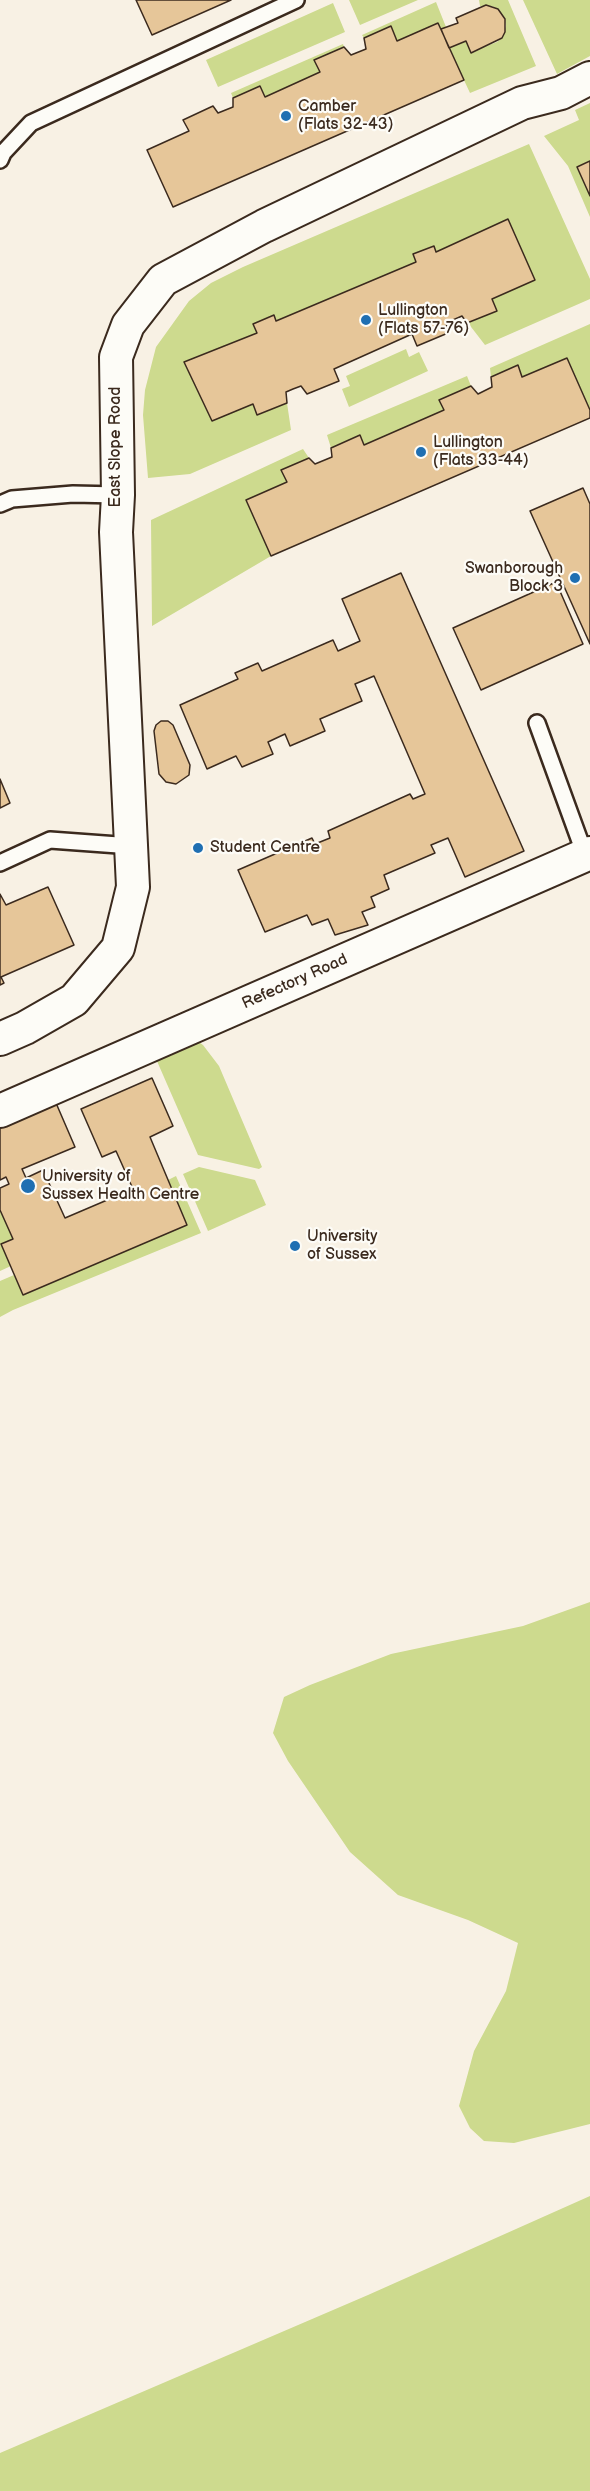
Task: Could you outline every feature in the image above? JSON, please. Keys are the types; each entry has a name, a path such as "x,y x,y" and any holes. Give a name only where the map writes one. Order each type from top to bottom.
{"street":[{"name":"East Slope Road","path":"0,1039 74,1000 118,948 133,887 116,532 116,357 128,325 163,280 264,226 522,103 561,93 590,78"},
{"name":"Refectory Road","path":"0,1111 588,858"}],"lane":[{"path":"0,160 3,153 31,123 296,0"},
{"path":"0,504 12,499 73,494 117,495"},
{"path":"537,723 588,858"},
{"path":"0,863 50,840 132,846"}],"green space":[{"path":"349,0 418,0 360,25"},
{"path":"479,0 508,0 536,66 470,93 449,48 466,41 471,52 497,42 502,38 506,26 505,19 498,9 492,6 480,6"},
{"path":"523,0 590,0 590,56 557,74"},
{"path":"436,2 446,27 441,29 438,23 397,41 391,26 364,38 362,35"},
{"path":"333,3 345,32 218,87 206,60"},
{"path":"343,44 344,47 314,60 320,72 265,97 260,86 233,98 231,93"},
{"path":"590,103 590,161 577,167 590,196 590,217 568,166 544,136 579,120 575,110"},
{"path":"529,144 590,279 590,299 485,345 468,323 497,311 492,299 508,220 436,252 433,246 413,254 416,262 276,321 253,324 257,333 184,362 212,421 253,404 258,415 287,403 291,430 190,474 148,478 143,415 145,390 156,347 189,301 211,283 243,267"},
{"path":"590,324 590,410 567,358 522,377 517,366 491,377 490,368"},
{"path":"406,349 409,357 419,352 428,371 349,407 342,389 350,386 346,376"},
{"path":"467,376 471,386 440,400 444,410 364,445 360,435 331,448 327,435"},
{"path":"303,449 309,458 281,470 287,482 246,500 271,556 152,626 151,520"},
{"path":"196,1040 203,1045 219,1066 262,1167 259,1169 198,1155 153,1052"},
{"path":"199,1167 255,1180 266,1205 208,1231 183,1174"},
{"path":"176,1176 201,1233 0,1317 0,1281 14,1275 23,1295 187,1225 168,1180"},
{"path":"0,1210 13,1239 11,1266 0,1271"},
{"path":"590,1602 590,2124 514,2143 484,2141 470,2128 459,2106 474,2051 506,1991 518,1943 468,1920 398,1895 350,1852 288,1761 273,1733 284,1697 310,1685 391,1654 523,1626"},
{"path":"590,2196 590,2491 0,2491 0,2453 368,2295"}],"building":[{"path":"136,0 231,0 152,35"},
{"path":"486,5 498,9 505,19 505,32 502,38 471,53 466,41 449,48 441,29 458,23 456,18"},
{"name":"Camber (Flats 32-43)","path":"438,23 464,80 173,207 147,150 189,131 183,120 213,106 218,113 233,107 233,98 260,86 265,97 320,72 314,60 344,47 351,55 366,49 364,38 391,26 397,41"},
{"path":"590,161 590,196 577,167"},
{"name":"Lullington (Flats 57-76)","path":"508,219 535,280 492,299 497,311 467,323 462,316 446,323 448,333 417,346 412,334 334,369 339,381 307,394 301,386 293,389 286,392 287,403 257,415 253,404 212,421 184,362 257,333 253,324 274,315 276,321 416,262 413,254 434,246 436,252"},
{"name":"Lullington (Flats 33-44)","path":"567,358 590,410 590,418 271,556 246,500 287,482 281,470 309,458 315,464 332,457 331,448 360,435 364,445 444,410 439,400 471,386 478,394 492,387 491,377 518,365 522,377"},
{"name":"Swanborough Block 3","path":"583,488 590,504 590,644 530,511"},
{"path":"401,573 524,851 465,877 448,838 431,845 435,853 384,875 389,889 371,897 375,907 362,912 368,925 335,935 328,919 312,925 307,915 265,932 238,870 312,838 315,844 330,838 328,831 410,794 413,799 425,794 374,676 355,684 362,701 320,719 325,731 290,746 285,734 268,742 273,754 242,767 236,756 207,769 180,705 238,679 235,673 258,663 262,671 333,640 338,651 360,641 342,599"},
{"path":"556,582 583,644 481,690 453,628"},
{"path":"161,721 168,721 173,725 190,765 189,775 176,784 166,782 159,774 154,731 156,725"},
{"path":"0,779 10,803 0,808"},
{"path":"48,887 74,945 1,977 4,983 0,985 0,894 6,905"},
{"name":"University of Sussex Health Centre","path":"152,1078 173,1126 150,1137 187,1225 23,1295 1,1244 13,1239 0,1210 0,1188 9,1184 6,1177 0,1180 0,1128 56,1103 75,1147 22,1169 26,1178 43,1170 65,1218 133,1189 116,1151 102,1157 81,1109"}],"place":[{"name":"Camber (Flats 32-43)","path":"286,116"},
{"name":"Lullington (Flats 57-76)","path":"366,320"},
{"name":"Lullington (Flats 33-44)","path":"421,452"},
{"name":"Swanborough Block 3","path":"575,578"},
{"name":"Student Centre","path":"198,848"},
{"name":"University of Sussex Health Centre","path":"28,1186"},
{"name":"University of Sussex","path":"295,1246"}]}
